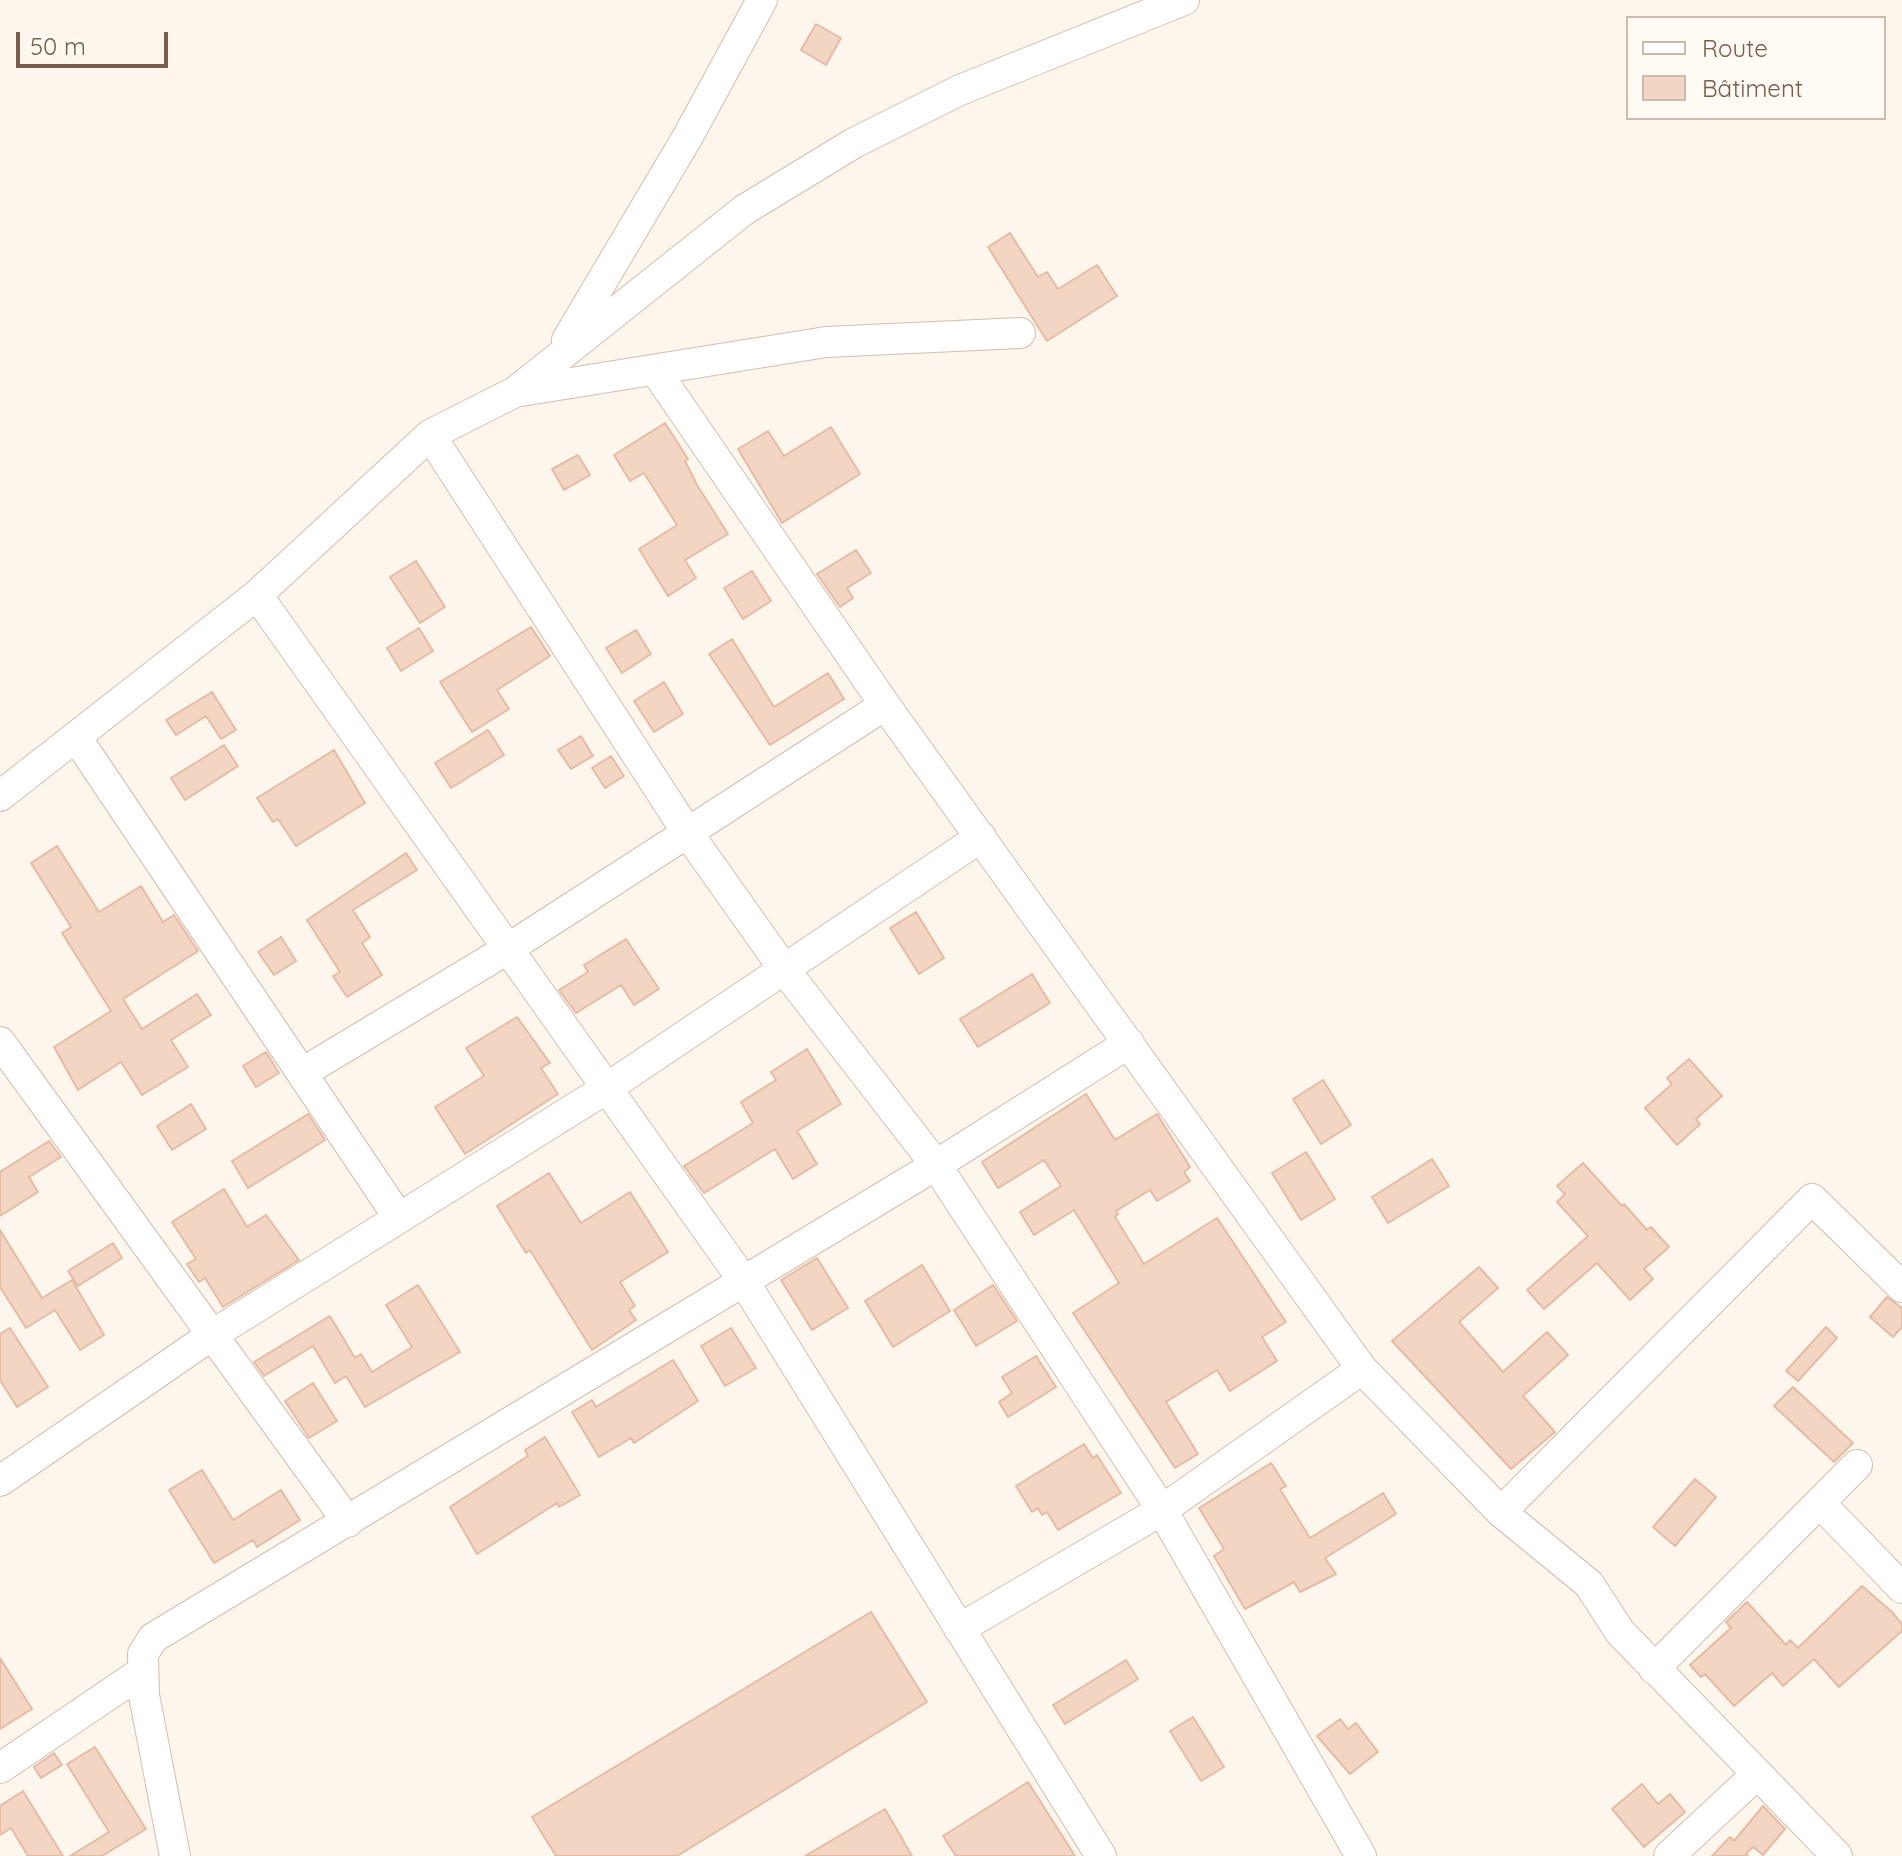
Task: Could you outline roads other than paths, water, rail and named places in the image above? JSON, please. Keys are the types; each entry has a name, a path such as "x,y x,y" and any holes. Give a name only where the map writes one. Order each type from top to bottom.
{"street":[{"path":"556,359 687,138 762,0"},
{"path":"0,796 257,595 430,435 515,392 744,210 854,143 960,90 1184,0"},
{"path":"515,392 826,342 1020,333"},
{"path":"655,370 885,705 1362,1369 1501,1512 1589,1584 1620,1632 1837,1856"},
{"path":"430,435 687,832 784,969 936,1165 1162,1510 1361,1856"},
{"path":"257,595 743,1280 1101,1856"},
{"path":"302,1073 506,950 885,705"},
{"path":"76,737 399,1218"},
{"path":"0,1481 212,1335 607,1088 981,837"},
{"path":"0,1042 348,1522"},
{"path":"175,1856 142,1672 143,1654 153,1638 936,1165 1129,1043"},
{"path":"1501,1512 1812,1199 1902,1287"},
{"path":"959,1629 1162,1510 1362,1369"},
{"path":"1654,1669 1857,1465"},
{"path":"1820,1503 1902,1588"},
{"path":"0,1768 142,1672"},
{"path":"1669,1856 1756,1775"}]}
